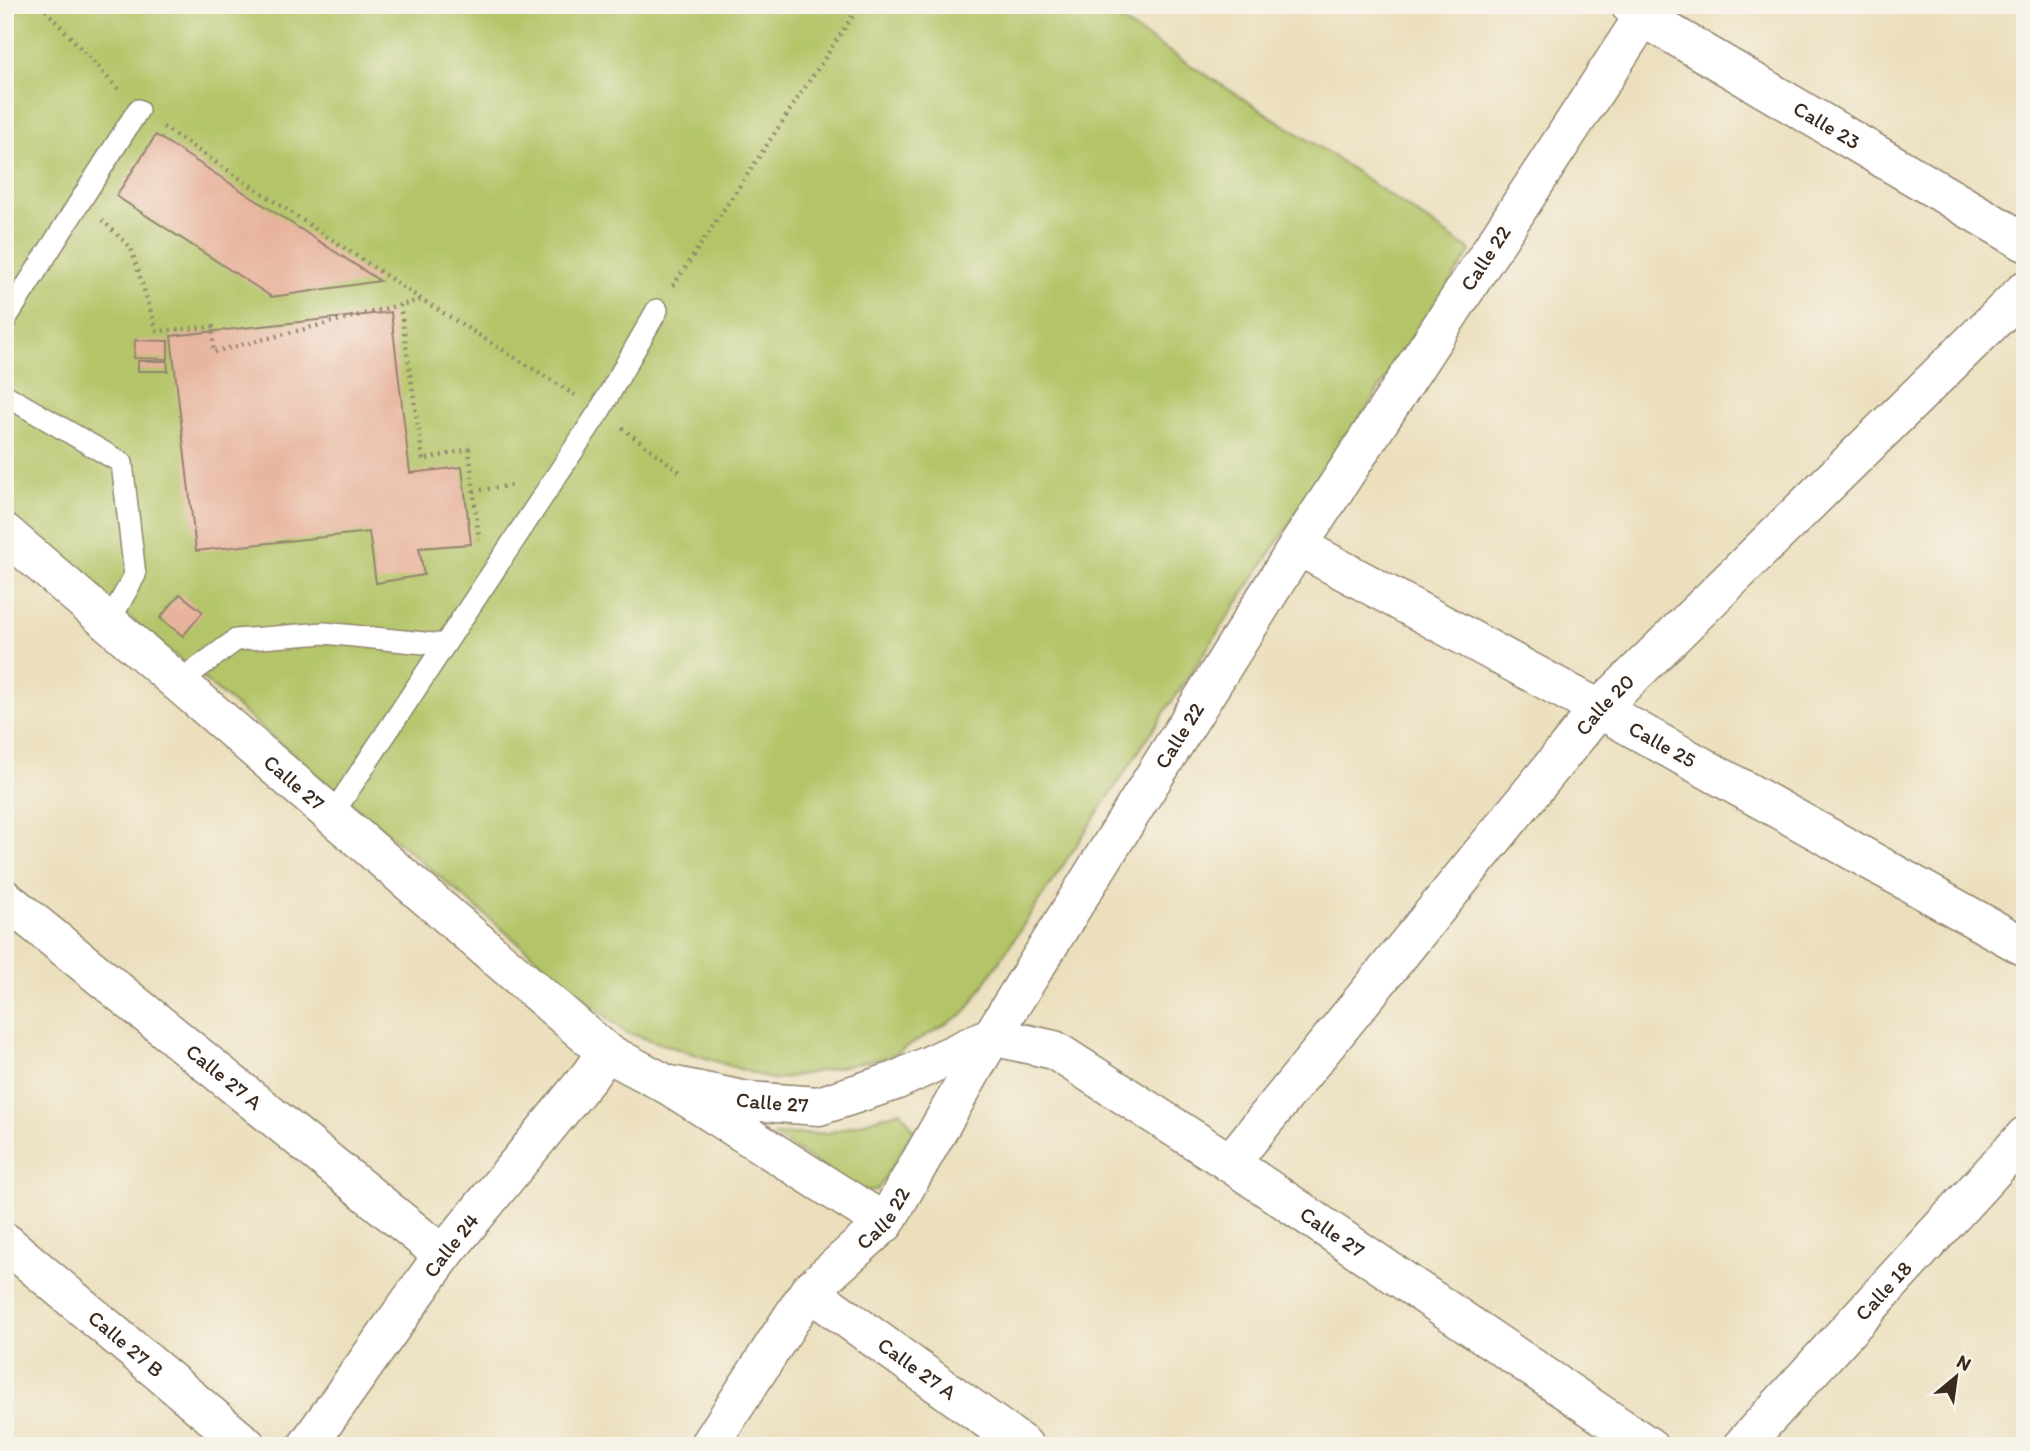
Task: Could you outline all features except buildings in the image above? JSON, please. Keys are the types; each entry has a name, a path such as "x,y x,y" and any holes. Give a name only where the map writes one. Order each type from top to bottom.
{"street":[{"name":"Calle 23","path":"1637,11 2025,242"},
{"name":"Calle 22","path":"709,1446 809,1291 885,1223 992,1036 1298,545 1637,11"},
{"name":"Calle 20","path":"1230,1163 1599,709 2025,290"},
{"name":"Calle 27","path":"5,533 606,1052 666,1084 748,1101 819,1106 895,1081 992,1036 1054,1050 1230,1163 1648,1446"},
{"name":"Calle 25","path":"1298,545 1599,709 2025,947"},
{"name":"Calle 27 A","path":"5,899 443,1255"},
{"name":"Calle 24","path":"307,1446 443,1255 606,1052"},
{"path":"666,1084 885,1223"},
{"name":"Calle 18","path":"1742,1446 2025,1136"},
{"name":"Calle 27 B","path":"5,1242 247,1446"},
{"name":"Calle 27 A","path":"809,1291 1024,1446"}],"lane":[{"path":"5,320 138,110"},
{"path":"332,815 600,410 657,310"},
{"path":"5,395 122,463 135,575 109,622"},
{"path":"179,682 236,640 324,633 444,645"}],"path":[{"path":"41,5 138,110 421,299 600,410 680,472"},
{"path":"657,310 860,5"},
{"path":"81,201 131,248 157,331 213,327 213,352 421,299"},
{"path":"400,305 424,460 469,449 485,584"}],"green space":[{"path":"5,5 1096,5 1327,152 1471,251 965,1013 889,1057 774,1080 625,1032 5,513"},
{"path":"901,1111 914,1130 878,1189 863,1194 773,1135 829,1133"}]}
